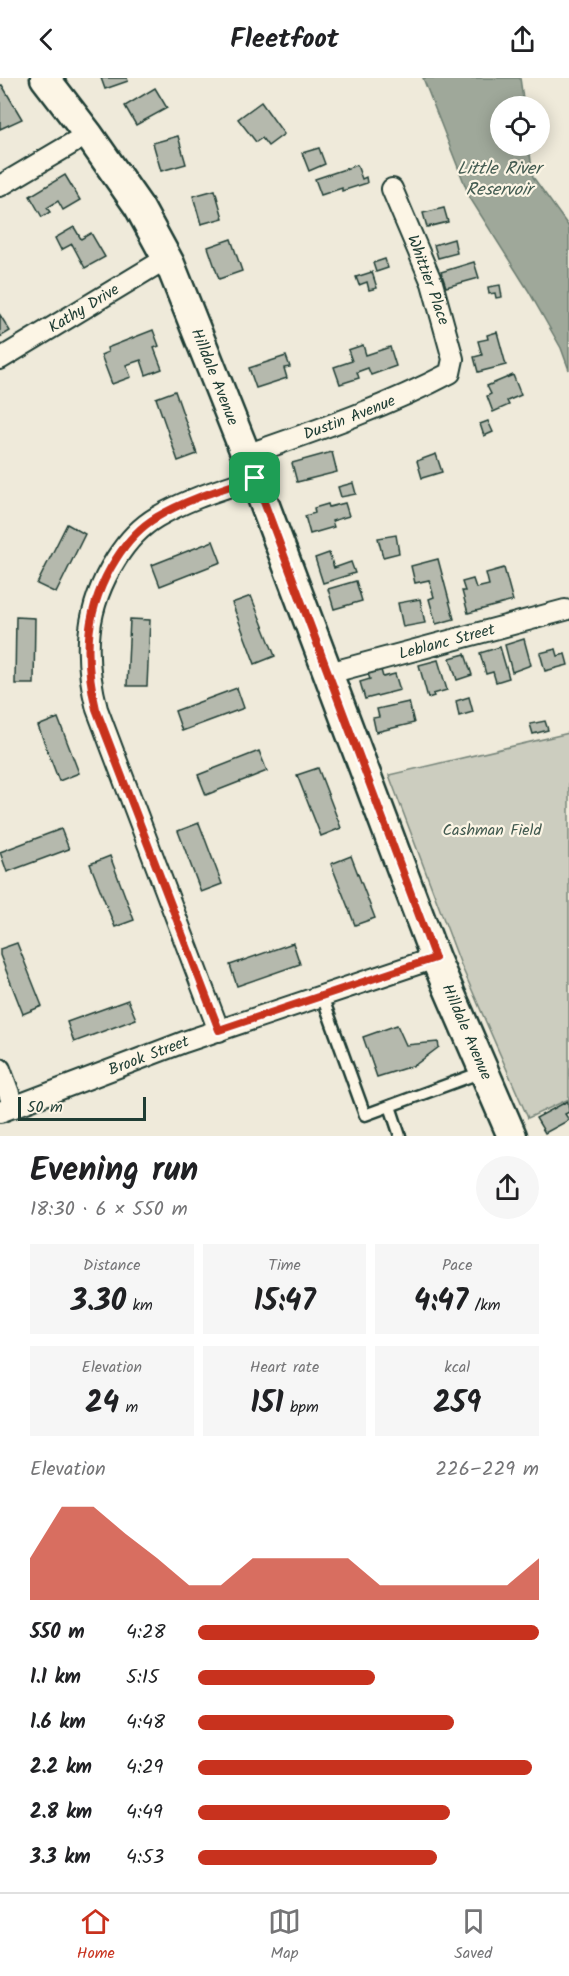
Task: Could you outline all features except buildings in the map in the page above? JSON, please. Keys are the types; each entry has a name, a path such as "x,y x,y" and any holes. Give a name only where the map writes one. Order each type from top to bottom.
{"main road":[{"name":"Hilldale Avenue","path":"45,78 139,207 167,258 251,467 435,958 512,1136"}],"street":[{"path":"0,186 88,134"},
{"name":"Whittier Place","path":"392,189 432,283 453,359 450,373"},
{"name":"Kathy Drive","path":"0,359 167,258"},
{"name":"Dustin Avenue","path":"219,1030 96,709 89,676 89,637 94,601 120,554 142,528 156,518 319,430 430,384 450,373"},
{"name":"Leblanc Street","path":"329,673 564,610"},
{"name":"Brook Street","path":"7,1109 219,1030 435,958"},
{"path":"0,1069 7,1109"}],"lane":[{"path":"322,996 365,1115 483,1071"},
{"path":"390,1106 400,1136"}],"green space":[{"name":"Cashman Field","path":"569,733 569,1099 528,1118 461,965 389,775"}],"water":[{"name":"Little River Reservoir","path":"423,78 520,78 523,96 490,96 490,156 530,156 533,177 569,227 569,370 561,348 528,290 470,198"}],"route":[{"path":"255,478 435,958 219,1030 96,709 89,676 90,619 94,601 111,567 129,541 142,528 171,509 255,478"}]}
